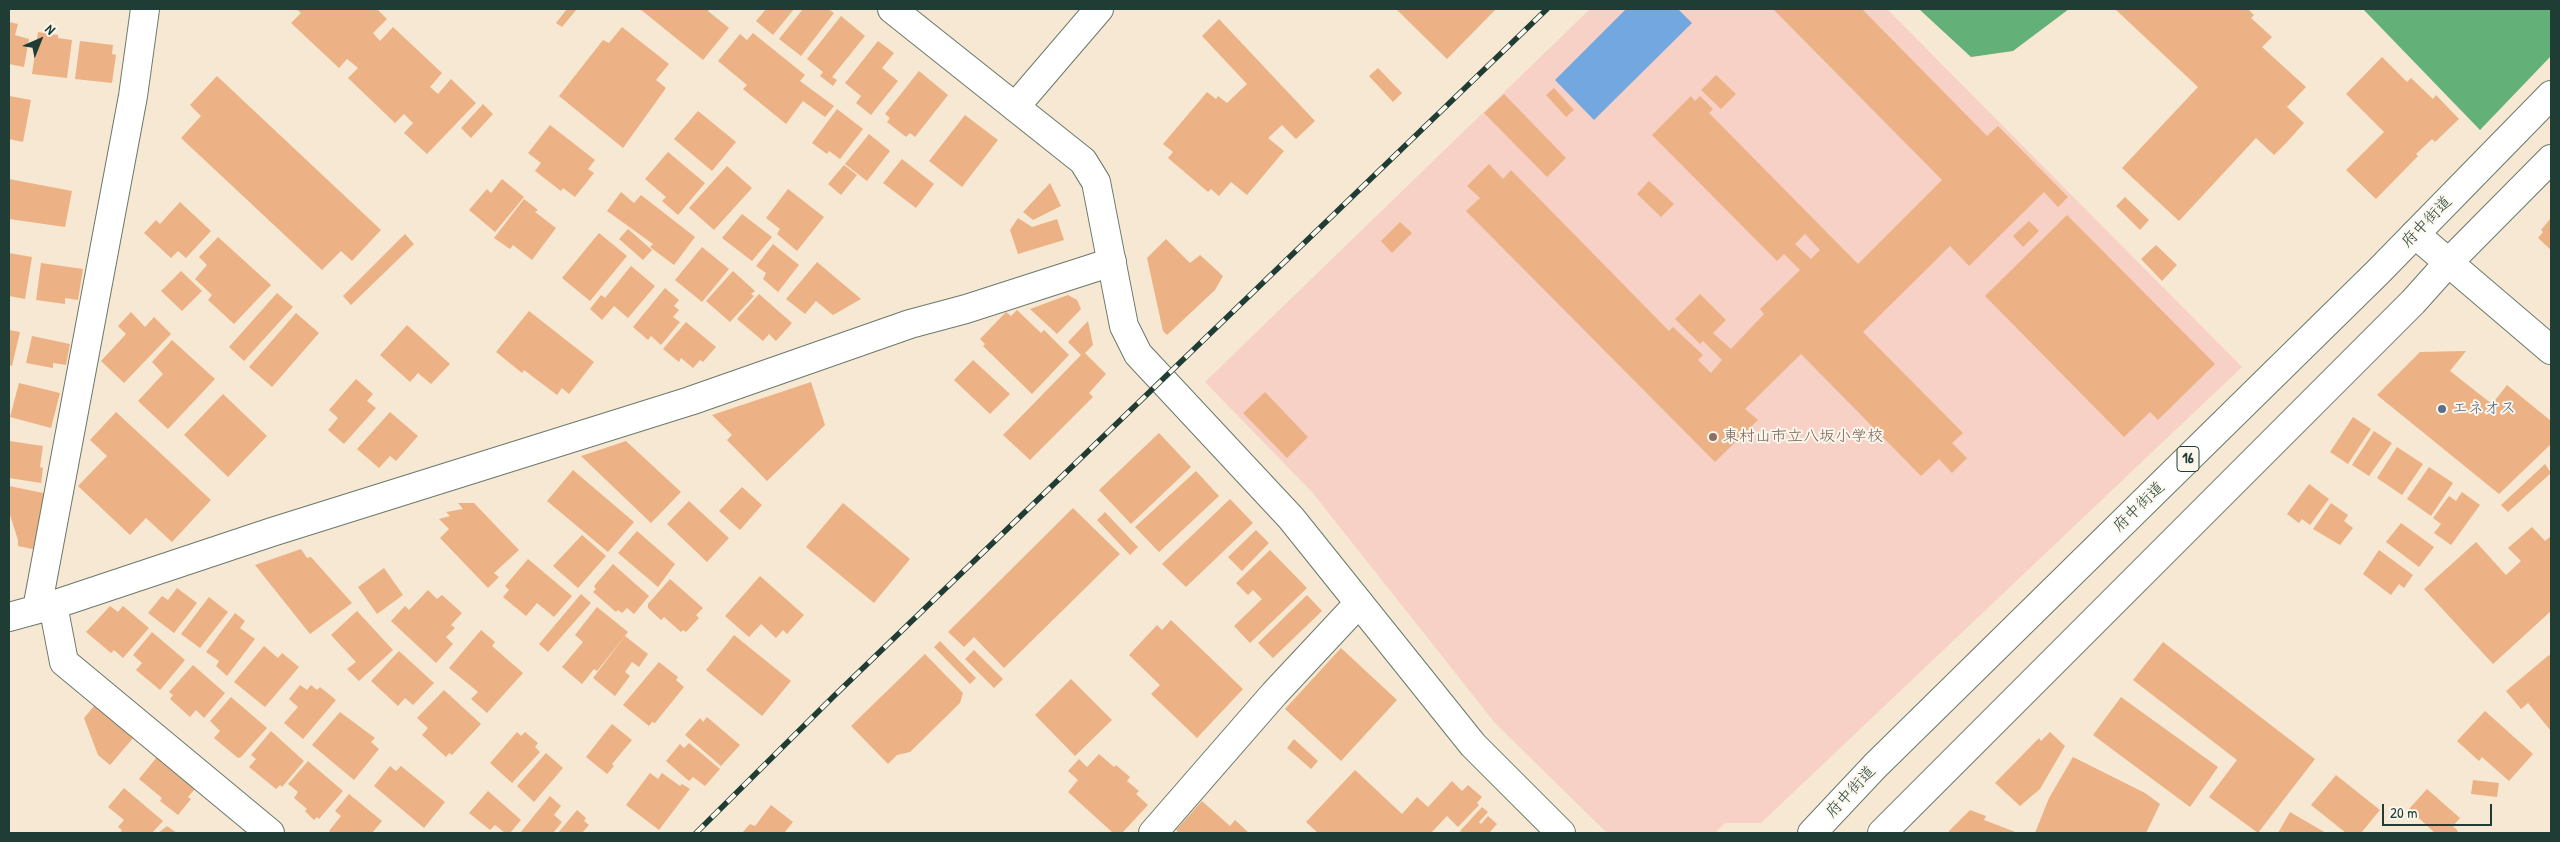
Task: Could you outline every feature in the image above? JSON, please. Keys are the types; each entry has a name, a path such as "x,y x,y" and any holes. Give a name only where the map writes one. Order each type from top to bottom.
{"street":[{"path":"145,9 133,96 45,607 64,662 270,833"},
{"path":"892,9 1083,161 1096,182 1124,326 1138,354 1291,518 1473,745 1561,833"},
{"path":"1015,107 1099,9"},
{"name":"府中街道","path":"1812,833 1875,766 2415,234 2551,95"},
{"path":"1882,833 2413,302 2448,263 2551,159"},
{"path":"2415,234 2551,350"},
{"path":"9,617 45,607 272,532 690,401 910,324 966,309 1112,262"},
{"path":"1153,833 1274,694 1359,603"}],"shaded area":[{"name":"東村山市立八坂小学校","path":"1590,9 1887,9 2242,367 1761,823 1725,823 1715,833 1607,833 1495,723 1312,492 1205,382"}],"green space":[{"path":"1919,9 2069,9 2013,51 1971,57"},
{"path":"2363,9 2551,9 2551,56 2480,130"}],"water":[{"path":"1626,9 1678,9 1692,23 1594,120 1555,80"}],"building":[{"path":"296,9 377,9 387,19 373,33 380,41 393,27 442,73 430,87 438,94 451,79 476,103 427,154 404,133 413,123 404,114 395,123 348,78 358,68 347,59 339,68 291,23 301,13"},
{"path":"567,9 577,9 562,27 556,23"},
{"path":"640,9 710,9 708,11 729,28 703,60"},
{"path":"766,9 794,9 773,35 756,21"},
{"path":"803,9 828,9 834,13 801,56 779,39"},
{"path":"1396,9 1496,9 1447,59"},
{"path":"1773,9 1862,9 1987,136 1998,126 2068,197 2058,207 2044,192 1969,266 1950,246 1863,332 1963,433 1952,443 1967,458 1952,473 1939,459 1921,476 1801,354 1745,409 1758,420 1715,462 1466,211 1480,198 1467,186 1489,164 1503,179 1511,170 1669,331 1673,327 1703,355 1698,360 1711,373 1722,360 1703,341 1700,344 1675,319 1700,294 1726,320 1713,333 1731,349 1764,314 1760,309 1800,270 1784,254 1777,261 1652,135 1691,96 1695,101 1700,96 1713,109 1709,113 1858,264 1942,180","holes":["1805,234 1820,250 1811,259 1795,244"]},
{"path":"2115,9 2248,9 2254,15 2251,18 2272,37 2262,47 2306,87 2287,107 2304,123 2288,141 2274,155 2256,138 2179,221 2122,168 2198,87"},
{"path":"841,16 865,36 832,77 837,80 833,86 820,76 823,72 807,59"},
{"path":"1219,19 1315,121 1296,139 1282,125 1268,138 1284,151 1247,195 1231,182 1219,196 1211,189 1208,192 1168,158 1173,152 1163,144 1207,92 1216,99 1218,96 1227,103 1247,84 1202,36"},
{"path":"9,22 18,24 15,35 29,39 24,67 9,64"},
{"path":"622,27 669,64 656,80 666,88 623,148 559,96 603,40 609,43"},
{"path":"38,32 58,35 58,38 72,40 67,78 32,74"},
{"path":"753,33 805,75 800,81 834,106 825,117 803,101 786,124 743,89 747,85 718,61 740,34 747,40"},
{"path":"80,41 113,45 112,54 116,55 112,83 75,79"},
{"path":"878,41 894,53 882,68 898,81 871,115 856,103 861,96 845,83"},
{"path":"2382,57 2407,82 2411,78 2433,99 2436,95 2459,119 2435,142 2432,139 2416,154 2418,156 2376,199 2346,170 2384,132 2346,94"},
{"path":"1378,68 1402,93 1393,102 1369,76"},
{"path":"919,71 948,95 915,137 910,133 906,137 887,122 890,118 885,114"},
{"path":"1716,75 1736,94 1721,109 1701,90"},
{"path":"217,76 381,230 352,261 341,251 322,270 181,138 201,116 190,105"},
{"path":"1554,88 1574,110 1566,117 1546,95"},
{"path":"1504,94 1566,158 1547,177 1484,113"},
{"path":"9,96 31,100 23,142 9,139"},
{"path":"483,104 493,114 471,138 461,128"},
{"path":"837,109 863,129 840,159 829,151 827,154 812,143"},
{"path":"698,111 736,142 712,171 674,139"},
{"path":"965,115 998,140 962,187 929,161"},
{"path":"550,125 595,160 588,169 594,173 575,197 563,188 561,191 535,171 541,163 528,153"},
{"path":"869,134 890,151 867,181 845,164"},
{"path":"668,152 705,183 678,215 662,201 666,197 645,179"},
{"path":"902,159 934,184 916,208 883,183"},
{"path":"844,165 857,175 841,195 828,184"},
{"path":"727,166 752,188 714,230 689,208"},
{"path":"9,179 72,191 65,227 9,219"},
{"path":"502,179 524,197 495,232 469,210 487,189 491,193"},
{"path":"1649,181 1674,204 1661,217 1637,194"},
{"path":"1050,183 1061,206 1033,220 1023,212"},
{"path":"788,189 824,217 797,251 777,234 780,229 766,218"},
{"path":"621,192 634,203 641,195 695,237 674,265 650,247 653,244 607,211"},
{"path":"2125,197 2149,220 2140,230 2116,206"},
{"path":"524,199 538,210 535,212 556,228 532,260 513,245 510,249 494,238"},
{"path":"180,202 211,231 186,258 178,251 171,258 144,233 156,220 160,224"},
{"path":"742,214 772,237 752,261 722,238"},
{"path":"2067,215 2215,364 2158,420 2150,412 2124,437 1985,296"},
{"path":"1018,218 1032,227 1057,219 1064,240 1018,254 1010,230"},
{"path":"2551,218 2551,250 2538,238 2543,232 2541,230"},
{"path":"2029,221 2039,231 2023,247 2013,236"},
{"path":"1400,222 1412,233 1392,253 1381,241"},
{"path":"628,229 652,250 643,260 619,239"},
{"path":"599,233 627,256 590,301 562,278"},
{"path":"405,234 414,244 351,305 343,296"},
{"path":"218,237 271,285 234,324 208,300 212,295 195,279 207,265 199,257"},
{"path":"1166,239 1190,263 1200,255 1223,276 1215,290 1167,335 1163,331 1147,258"},
{"path":"773,244 799,265 778,292 763,279 766,273 756,266"},
{"path":"2156,245 2177,265 2162,281 2141,259"},
{"path":"702,247 729,269 702,302 675,280"},
{"path":"9,253 32,257 25,299 9,296"},
{"path":"817,262 861,299 833,315 816,301 805,314 786,299"},
{"path":"41,263 83,269 78,300 65,298 65,304 36,300"},
{"path":"631,266 655,286 628,318 614,306 602,320 590,309 601,295 605,298"},
{"path":"181,271 202,291 182,311 161,291"},
{"path":"733,271 755,291 751,294 754,296 730,322 706,301"},
{"path":"665,288 679,300 674,306 679,310 673,317 680,322 661,345 651,336 648,340 633,327"},
{"path":"277,293 293,307 244,361 229,347"},
{"path":"759,294 792,323 776,341 769,334 763,341 737,319"},
{"path":"1068,295 1077,300 1081,309 1057,334 1030,309"},
{"path":"1017,310 1041,333 1044,330 1069,355 1032,394 983,346 985,344 980,339 1006,312 1011,316"},
{"path":"529,311 594,362 569,394 562,388 557,395 524,370 522,373 496,352"},
{"path":"131,312 145,327 154,317 171,334 124,383 101,361 126,334 118,326"},
{"path":"296,313 319,333 272,387 249,367"},
{"path":"1088,321 1093,345 1085,353 1106,374 1089,393 1093,397 1030,460 1003,435 1081,355 1068,342"},
{"path":"686,322 716,347 703,362 700,360 693,368 681,358 679,362 663,349"},
{"path":"407,325 450,364 431,384 418,373 410,382 380,355"},
{"path":"9,330 20,332 12,366 9,365"},
{"path":"32,336 70,344 66,365 53,363 53,368 26,363"},
{"path":"172,340 215,379 168,429 138,401 163,374 152,362"},
{"path":"2466,351 2450,371 2492,404 2507,385 2551,421 2551,444 2499,494 2377,395 2420,352"},
{"path":"973,360 1010,394 990,414 954,380"},
{"path":"356,379 373,394 367,401 376,408 344,444 328,430 338,418 329,410"},
{"path":"811,382 825,425 767,481 727,440 732,435 712,415"},
{"path":"19,383 60,393 51,428 10,417"},
{"path":"1265,392 1308,437 1287,458 1243,413"},
{"path":"223,394 267,436 228,477 184,435"},
{"path":"116,412 211,500 172,542 146,518 130,535 78,486 107,456 90,440"},
{"path":"390,412 418,436 396,461 390,456 379,468 357,449"},
{"path":"2353,417 2371,429 2348,464 2330,452"},
{"path":"2374,431 2392,443 2369,476 2352,465"},
{"path":"1159,433 1191,467 1131,524 1099,490"},
{"path":"9,441 43,446 40,467 43,468 41,483 9,478"},
{"path":"626,441 681,492 651,523 581,456"},
{"path":"2397,447 2423,464 2402,495 2377,478"},
{"path":"2545,464 2551,473 2508,512 2501,505"},
{"path":"2429,467 2453,483 2431,516 2407,499"},
{"path":"573,470 634,522 608,552 547,501"},
{"path":"1196,471 1219,496 1159,552 1135,527"},
{"path":"2309,484 2329,499 2310,525 2302,519 2299,523 2287,514"},
{"path":"9,486 48,494 37,550 18,546 18,540 9,512"},
{"path":"742,487 762,505 740,530 719,511"},
{"path":"2462,492 2480,505 2451,545 2434,533 2441,524 2433,518 2449,496 2456,501"},
{"path":"1230,499 1253,523 1186,587 1162,564"},
{"path":"689,501 729,538 707,562 667,524"},
{"path":"458,503 474,503 519,550 494,573 499,577 488,588 440,538 449,529 439,519 450,516 446,512 463,509"},
{"path":"843,503 910,559 874,603 806,547"},
{"path":"2331,503 2348,515 2344,521 2353,528 2340,545 2313,529"},
{"path":"1073,508 1120,554 1004,668 974,637 964,647 948,632"},
{"path":"1105,512 1138,547 1130,555 1097,520"},
{"path":"2401,523 2434,547 2419,567 2386,542"},
{"path":"2532,527 2545,541 2550,537 2551,539 2551,611 2493,664 2424,589 2476,542 2506,575 2521,561 2508,548"},
{"path":"1256,530 1269,543 1242,571 1228,557"},
{"path":"637,531 675,564 658,587 618,553"},
{"path":"582,535 606,556 578,588 553,566"},
{"path":"301,549 307,558 311,557 352,603 310,634 255,565"},
{"path":"1270,550 1307,588 1250,643 1234,626 1262,599 1253,590 1248,595 1236,583"},
{"path":"2379,550 2413,575 2404,588 2399,584 2391,595 2363,574"},
{"path":"528,559 572,596 554,617 537,603 526,616 503,597 509,590 505,586"},
{"path":"613,564 649,596 634,614 627,608 622,613 618,610 616,612 593,592 596,589 594,586"},
{"path":"384,568 403,595 377,614 358,587"},
{"path":"760,576 804,615 787,634 783,630 776,638 761,624 749,637 725,616"},
{"path":"670,579 703,608 696,615 699,618 686,632 683,630 681,632 664,617 661,620 648,608 648,604"},
{"path":"177,588 197,603 174,633 148,613 162,596 168,600"},
{"path":"428,590 437,599 442,595 462,613 451,625 455,628 446,637 453,644 436,663 391,621 405,606 409,610"},
{"path":"581,594 591,603 548,652 539,644"},
{"path":"1307,595 1322,611 1273,658 1258,643"},
{"path":"209,597 228,612 200,648 181,634"},
{"path":"110,606 118,612 123,606 149,628 123,658 114,650 111,653 86,632"},
{"path":"597,607 628,632 597,671 594,669 582,684 562,667 583,642 575,635"},
{"path":"357,611 393,650 359,681 347,669 356,662 331,635"},
{"path":"235,613 245,621 240,628 255,639 227,676 216,666 219,661 206,652"},
{"path":"1171,620 1243,689 1197,738 1151,694 1160,685 1129,655 1157,625 1162,630"},
{"path":"481,630 495,642 492,646 523,673 487,713 471,699 478,692 449,668"},
{"path":"152,632 185,660 160,690 136,670 142,663 133,655"},
{"path":"734,635 791,681 762,716 706,670"},
{"path":"625,636 648,654 639,667 632,662 625,672 630,676 615,696 593,678"},
{"path":"940,641 976,678 970,684 934,647"},
{"path":"2163,642 2315,759 2258,833 2209,797 2237,760 2133,680"},
{"path":"264,646 278,658 282,653 299,667 265,707 234,682"},
{"path":"1341,648 1397,700 1341,761 1285,709"},
{"path":"974,650 1003,679 994,688 965,659"},
{"path":"399,651 434,683 413,705 405,698 398,706 371,681"},
{"path":"925,654 963,693 960,703 910,752 897,755 888,764 851,726"},
{"path":"2549,655 2551,658 2551,731 2528,703 2521,709 2506,691"},
{"path":"659,662 678,677 676,680 684,687 655,723 652,722 649,726 623,705"},
{"path":"193,665 225,693 204,718 196,710 190,717 170,699 173,695 169,692"},
{"path":"1071,679 1112,720 1075,756 1035,715"},
{"path":"300,685 307,690 311,685 317,690 320,687 336,700 303,739 284,723 298,707 289,699"},
{"path":"444,690 481,724 452,755 449,753 446,757 422,735 428,728 417,718"},
{"path":"231,697 267,728 238,758 214,738 220,731 210,721"},
{"path":"2121,697 2218,767 2190,807 2093,735"},
{"path":"95,705 134,737 110,765 98,755 84,718"},
{"path":"2485,711 2533,754 2509,781 2482,757 2479,761 2457,741"},
{"path":"340,712 375,738 371,742 379,749 354,780 312,745"},
{"path":"707,717 740,745 721,766 685,735 700,718 703,722"},
{"path":"612,724 632,740 612,764 614,766 607,774 586,757"},
{"path":"271,731 304,761 282,787 280,785 276,789 249,767 256,759 251,755"},
{"path":"517,732 521,736 525,732 538,743 535,747 540,752 512,783 490,763"},
{"path":"2050,732 2065,746 2040,789 2020,806 1995,783 2039,738 2041,741"},
{"path":"1294,739 1318,761 1311,769 1287,748"},
{"path":"689,743 720,769 705,786 693,777 689,781 666,761 680,744 684,748"},
{"path":"546,753 563,768 534,802 517,786"},
{"path":"1099,754 1114,767 1116,765 1130,777 1127,781 1139,791 1136,794 1148,805 1122,833 1113,833 1068,792 1078,780 1068,771 1079,759 1087,767"},
{"path":"157,757 195,789 188,797 191,799 178,815 160,801 162,798 139,779"},
{"path":"2073,757 2145,793 2160,804 2146,833 2035,833 2049,798"},
{"path":"308,761 343,791 319,819 317,817 314,820 305,811 307,809 294,798 298,792 288,784"},
{"path":"390,766 396,771 401,766 445,802 424,828 374,786"},
{"path":"1355,770 1402,814 1417,797 1428,807 1452,781 1462,791 1468,785 1482,797 1477,803 1479,805 1458,827 1447,816 1431,833 1318,833 1306,822"},
{"path":"650,773 658,779 662,773 680,786 682,784 690,789 659,830 626,805"},
{"path":"2336,775 2380,810 2361,833 2346,833 2311,805"},
{"path":"2473,780 2499,783 2497,797 2471,794"},
{"path":"124,788 163,821 152,833 120,833 122,830 118,827 124,820 108,807"},
{"path":"2427,789 2460,818 2453,826 2458,831 2456,833 2435,833 2409,809"},
{"path":"488,791 521,820 510,833 505,833 495,825 490,830 469,813"},
{"path":"349,794 382,821 372,833 331,833 329,831 341,816 335,811"},
{"path":"550,796 561,806 554,815 562,822 553,833 520,833"},
{"path":"1202,801 1230,826 1235,820 1249,833 1179,833 1176,830"},
{"path":"771,805 793,822 784,833 742,833 750,824 755,826"},
{"path":"1482,807 1488,812 1479,822 1481,824 1488,816 1497,824 1489,833 1463,833 1460,831"},
{"path":"577,810 586,818 584,821 589,825 582,833 558,833"},
{"path":"1970,810 1986,816 1984,820 2018,833 1949,833"},
{"path":"2290,812 2326,833 2278,833"},
{"path":"167,826 177,833 158,833"}],"railway":[{"path":"696,833 835,695 1547,9"}],"place":[{"name":"エネオス","path":"2442,409"},
{"name":"東村山市立八坂小学校","path":"1713,437"}]}
